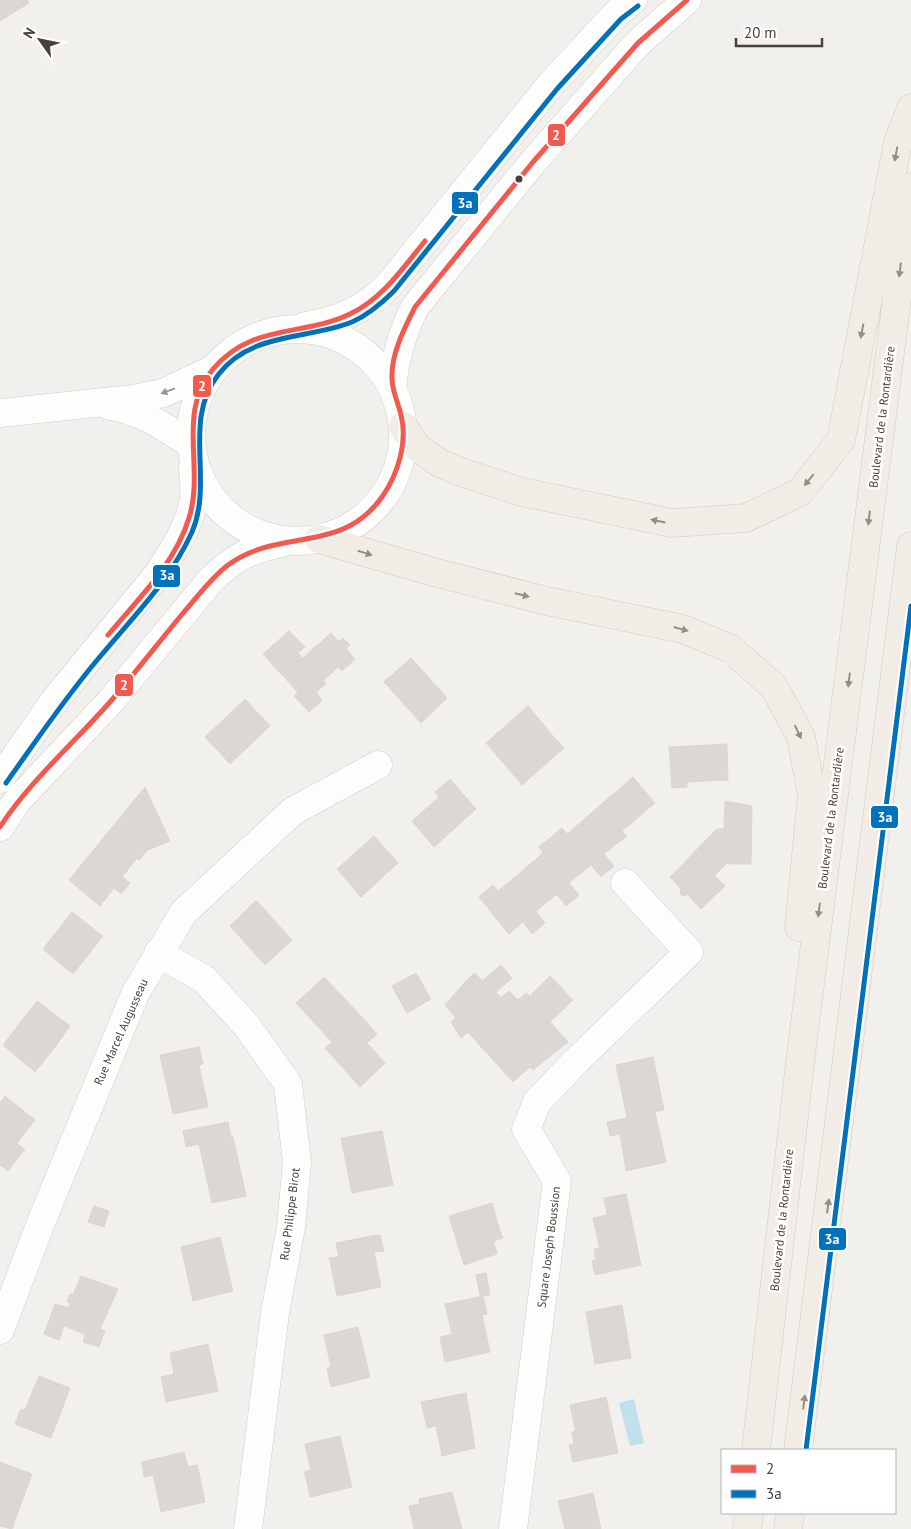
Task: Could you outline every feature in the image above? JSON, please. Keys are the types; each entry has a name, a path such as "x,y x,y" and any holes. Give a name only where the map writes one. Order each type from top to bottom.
{"main road":[{"path":"403,426 418,448 438,462 458,471 522,492 672,523 746,518 800,492 841,440 898,142 911,108"},
{"name":"Boulevard de la Rontardière","path":"756,1449 800,1064 911,187"},
{"path":"319,539 437,573 547,601 683,629 731,650 774,686 802,737 812,795 795,965 800,1064"},
{"path":"798,1449 911,546"},
{"path":"747,1529 749,1514"},
{"path":"788,1529 790,1514"}],"street":[{"path":"0,779 55,700 158,574 172,553 186,526 194,498 190,429 196,398 212,370 235,348 263,334 323,323 349,315 372,302 395,278 551,84 616,14 633,0"},
{"path":"392,386 395,356 403,330 415,307 532,162 638,43 687,0"},
{"path":"0,827 17,801 110,702 210,581 226,565 252,550 288,541 319,539 347,528 372,510 391,486 401,457 403,426 399,405 392,386 374,361 351,342 324,331 294,328"},
{"path":"0,413 101,404 163,393 212,370"},
{"path":"101,404 130,409 156,421 192,453 206,492 228,517 256,534 288,541"},
{"path":"891,700 911,633"},
{"name":"Rue Marcel Augusseau","path":"0,1330 42,1220 136,992 184,912 293,811 378,765"},
{"name":"Square Joseph Boussion","path":"513,1529 558,1181 526,1129 537,1102 576,1061 689,952 625,883"},
{"name":"Rue Philippe Birot","path":"158,953 204,979 247,1026 288,1084 297,1162 291,1227 275,1313 248,1529"}],"water":[{"path":"634,1399 644,1443 630,1446 619,1403"}],"building":[{"path":"0,0 27,0 29,3 0,21"},
{"path":"289,631 305,647 298,653 303,658 331,633 339,642 343,638 350,645 346,649 355,659 342,671 338,667 323,681 326,684 316,692 322,700 309,712 294,696 298,693 286,679 290,676 282,667 278,671 263,654"},
{"path":"411,658 447,698 421,723 384,682"},
{"path":"282,667 290,676 286,679 278,671"},
{"path":"245,699 270,726 230,764 205,737"},
{"path":"528,706 553,736 528,758 539,770 522,785 486,743"},
{"path":"553,736 564,748 539,770 528,758"},
{"path":"727,744 728,780 687,782 687,787 672,788 669,747"},
{"path":"633,777 655,803 622,831 627,836 615,845 589,815"},
{"path":"450,779 476,809 434,847 412,821 439,797 435,792"},
{"path":"145,787 170,841 148,850 139,860 137,858 122,877 130,883 121,894 114,888 100,906 69,880"},
{"path":"725,801 752,806 751,864 733,864 733,855 723,855 709,870 725,886 701,909 687,894 689,892 684,887 681,889 670,877 717,829 724,829"},
{"path":"589,815 615,845 604,854 614,866 601,877 591,865 580,874 550,838 562,828 567,834"},
{"path":"374,836 398,863 361,897 337,869"},
{"path":"550,838 580,874 569,883 579,895 566,906 557,894 546,903 521,872 543,853 539,847"},
{"path":"723,855 733,855 733,864 727,863 714,876 709,870"},
{"path":"521,872 546,903 536,911 545,923 532,934 523,922 509,934 479,897 493,885 498,891"},
{"path":"684,888 688,892 684,896 680,892"},
{"path":"256,900 292,940 265,965 230,926"},
{"path":"72,912 103,936 73,974 43,949"},
{"path":"501,965 512,978 496,992 509,1007 474,1039 445,1005 467,980 475,987"},
{"path":"416,973 431,999 407,1013 392,986"},
{"path":"474,973 483,981 475,987 467,980"},
{"path":"550,976 573,1000 550,1022 568,1042 533,1070 530,1067 513,1082 474,1039 509,1007 501,997 509,991 518,1000 526,993 530,996"},
{"path":"324,977 361,1016 332,1042 296,1003"},
{"path":"37,1001 66,1023 50,1044 55,1047 35,1072 3,1045"},
{"path":"361,1016 377,1034 367,1043 385,1063 360,1087 325,1048"},
{"path":"455,1018 468,1032 461,1038 451,1022"},
{"path":"66,1023 70,1026 55,1047 50,1044"},
{"path":"199,1047 203,1064 199,1065 208,1107 173,1114 160,1055"},
{"path":"653,1057 664,1110 627,1117 616,1065"},
{"path":"5,1096 35,1120 13,1148 21,1154 8,1171 0,1165 0,1103"},
{"path":"655,1112 666,1162 626,1171 620,1134 610,1136 607,1122"},
{"path":"228,1122 246,1196 212,1203 199,1144 186,1147 183,1131"},
{"path":"382,1131 393,1185 352,1193 341,1138"},
{"path":"17,1143 25,1150 21,1154 13,1148"},
{"path":"626,1194 641,1265 595,1275 592,1261 602,1259 593,1218 607,1215 604,1198"},
{"path":"492,1203 500,1231 492,1235 497,1254 464,1265 449,1216"},
{"path":"94,1206 109,1211 104,1227 88,1222"},
{"path":"500,1231 503,1238 494,1241 492,1235"},
{"path":"380,1235 384,1251 375,1252 371,1236"},
{"path":"371,1236 381,1287 337,1296 331,1266 340,1265 336,1243"},
{"path":"220,1237 233,1291 193,1301 181,1247"},
{"path":"599,1248 602,1259 596,1260 594,1249"},
{"path":"338,1257 340,1265 331,1266 329,1258"},
{"path":"486,1273 490,1295 480,1296 476,1275"},
{"path":"81,1276 118,1289 100,1329 105,1331 99,1347 83,1342 85,1334 64,1326 59,1340 44,1334 55,1304 69,1308 70,1304 73,1305 73,1295"},
{"path":"70,1294 75,1297 73,1305 67,1302"},
{"path":"483,1296 487,1314 482,1315 490,1352 445,1362 440,1337 452,1334 445,1304"},
{"path":"622,1305 631,1358 595,1364 586,1312"},
{"path":"358,1327 370,1377 331,1387 327,1368 331,1367 324,1335"},
{"path":"208,1344 218,1391 166,1402 161,1377 174,1374 170,1353"},
{"path":"39,1376 70,1388 51,1438 15,1424 21,1409 25,1410"},
{"path":"466,1393 475,1448 442,1456 436,1426 427,1428 421,1402"},
{"path":"606,1397 618,1453 573,1462 569,1445 581,1443 580,1437 577,1438 570,1405"},
{"path":"576,1431 577,1438 580,1437 581,1443 574,1444 572,1432"},
{"path":"340,1436 352,1487 310,1497 306,1478 312,1476 305,1444"},
{"path":"184,1452 190,1475 199,1473 205,1502 161,1512 150,1460"},
{"path":"150,1460 153,1475 144,1477 142,1462"},
{"path":"0,1462 32,1474 12,1529 0,1526"},
{"path":"197,1465 199,1473 190,1475 188,1467"},
{"path":"311,1470 312,1476 306,1478 304,1472"},
{"path":"452,1492 462,1529 414,1529 409,1506 420,1504 419,1499"},
{"path":"593,1493 601,1529 565,1529 558,1501"}],"transit line":[{"name":"2","path":"0,827 25,794 96,718 210,581 222,570 248,554 268,546 329,534 348,527 366,515 382,497 397,468 403,436 401,415 392,383 392,369 399,342 415,307 533,162 638,43 687,0"},
{"name":"3a","path":"6,783 74,689 162,583 183,550 192,532 198,512 202,412 207,393 218,375 231,361 246,351 280,339 335,328 352,322 385,300 557,89 621,19 638,6"},
{"name":"2","path":"108,635 165,566 183,535 193,499 193,422 196,404 202,386 213,369 228,354 244,344 261,337 332,321 362,308 391,282 425,241"},
{"name":"3a","path":"806,1449 911,606"}]}
